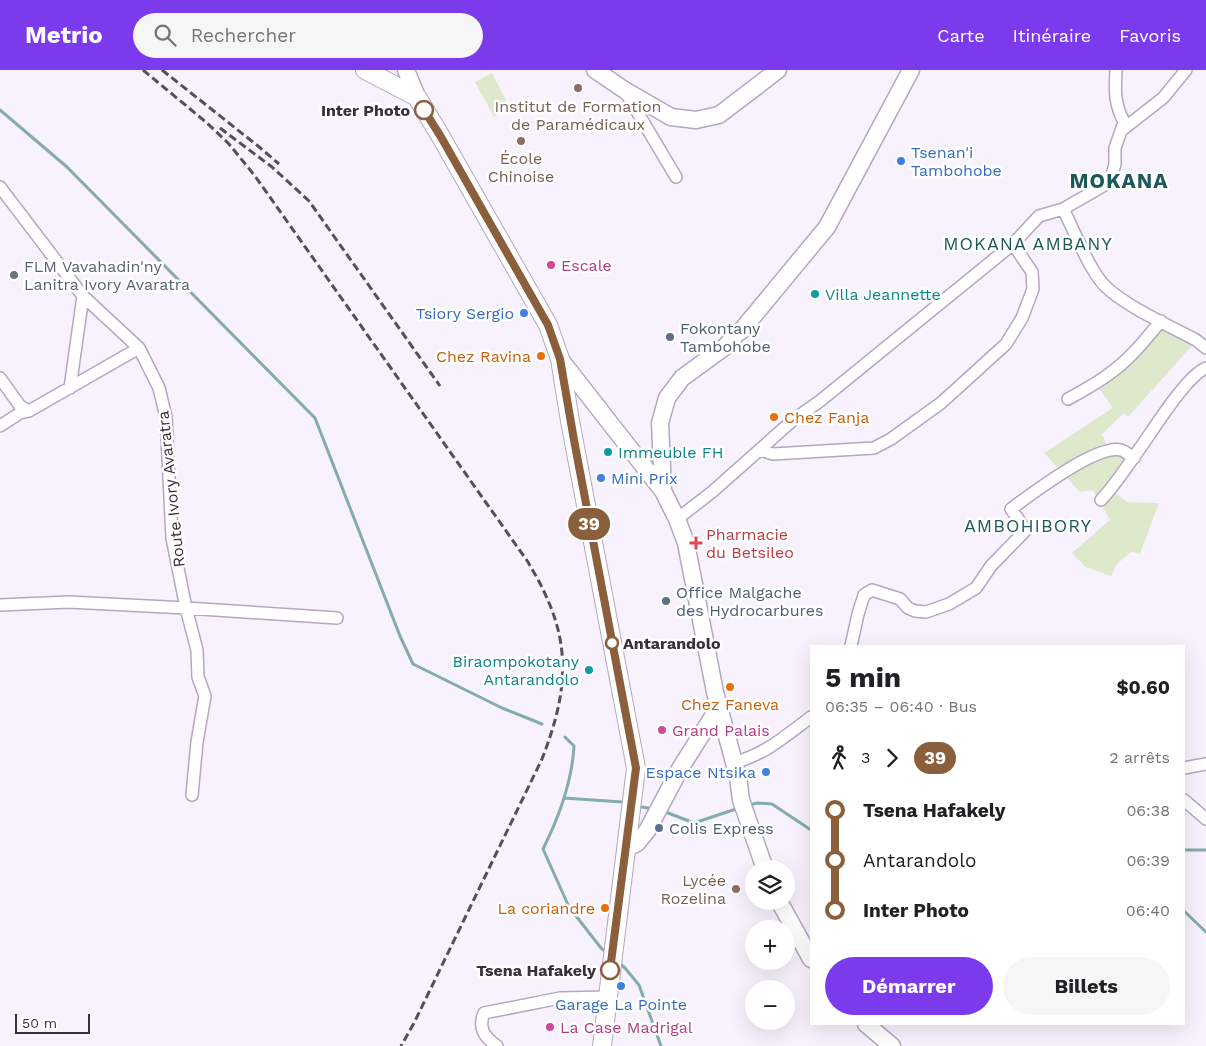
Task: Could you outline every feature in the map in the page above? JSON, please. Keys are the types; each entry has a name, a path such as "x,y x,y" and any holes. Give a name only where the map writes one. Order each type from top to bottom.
{"main road":[{"path":"365,70 417,97 548,325 560,359 636,768 602,1046"}],"street":[{"path":"406,70 417,97"},
{"path":"417,70 417,97"},
{"path":"595,70 626,91 671,117 696,120 719,115 778,70"},
{"path":"663,491 660,423 667,398 682,378 726,346 827,228 911,70"},
{"path":"677,520 712,492 793,420 820,401 1013,244 1039,216 1063,209 1103,186 1111,179 1115,148 1124,122 1115,97 1116,70"},
{"path":"1122,130 1163,98 1186,70"},
{"path":"626,91 676,177"},
{"name":"Route Ivory Avaratra","path":"0,187 83,296 139,348 159,388 166,417 172,538 186,608 197,650 198,678 205,696 197,742 192,795"},
{"path":"1063,209 1094,272 1105,287 1119,298 1196,340 1206,348"},
{"path":"760,450 773,454 874,448 891,440 941,403 1006,344 1022,318 1033,289 1032,272 1013,244"},
{"path":"70,388 83,296"},
{"path":"1068,399 1096,384 1116,369 1135,351 1161,321"},
{"path":"0,426 20,413 29,411 139,348"},
{"path":"560,359 663,491 677,520 686,543 719,707 738,777 743,806 762,860"},
{"path":"1101,500 1116,484 1178,395 1200,370 1206,368"},
{"path":"0,378 20,406 29,411"},
{"path":"851,645 864,596 872,590 900,599 908,608 915,611 926,612 949,604 976,588 991,566 1026,530 1011,509 1048,482 1104,451 1121,450 1134,458"},
{"path":"0,605 69,602 337,618"},
{"path":"627,848 637,843 647,831 681,767 719,707"},
{"path":"733,763 751,758 770,748 810,718"},
{"path":"1185,768 1206,764"},
{"path":"1185,801 1206,819"},
{"path":"783,910 810,957"},
{"path":"496,1046 481,1028 484,1013 560,998 608,997"},
{"path":"873,1034 892,1046"}],"green space":[{"path":"492,73 510,108 494,117 475,82"},
{"path":"1161,323 1196,341 1128,417 1124,413 1102,434 1109,450 1140,448 1110,488 1127,502 1159,503 1140,554 1131,552 1117,564 1111,576 1086,567 1072,553 1110,520 1093,490 1080,492 1043,452 1113,408 1097,385"}],"waterway":[{"path":"0,110 67,167 315,418 400,636 413,664 502,708 542,724"},
{"path":"565,737 574,746 571,773 559,812 543,849 569,907 607,953"},
{"path":"564,798 622,802"},
{"path":"748,805 758,803 772,804 810,829"},
{"path":"642,807 654,809"},
{"path":"663,811 694,823 739,808"},
{"path":"1185,850 1206,850"},
{"path":"1185,912 1206,932"},
{"path":"618,962 639,985 661,1046"}],"railway":[{"path":"143,70 207,123 229,144 255,176 528,562 544,592 560,638 562,658 560,698 556,718 542,759 414,1023 401,1046"},
{"path":"162,70 279,164"},
{"path":"220,128 272,167 309,201 440,386"}],"bus line":[{"name":"39","path":"424,110 548,325 560,359 636,768 610,970"}],"place":[{"name":"Institut de Formation de Paramédicaux","path":"578,88"},
{"name":"Inter Photo","path":"424,110"},
{"name":"École Chinoise","path":"521,141"},
{"name":"Tsenan'i Tambohobe","path":"901,161"},
{"name":"Escale","path":"551,265"},
{"name":"FLM Vavahadin'ny Lanitra Ivory Avaratra","path":"14,275"},
{"name":"Villa Jeannette","path":"815,294"},
{"name":"Tsiory Sergio","path":"524,313"},
{"name":"Fokontany Tambohobe","path":"670,337"},
{"name":"Chez Ravina","path":"541,356"},
{"name":"Chez Fanja","path":"774,417"},
{"name":"Immeuble FH","path":"608,452"},
{"name":"Mini Prix","path":"601,478"},
{"name":"Pharmacie du Betsileo","path":"696,543"},
{"name":"Office Malgache des Hydrocarbures","path":"666,601"},
{"name":"Antarandolo","path":"612,643"},
{"name":"Biraompokotany Antarandolo","path":"589,670"},
{"name":"Chez Faneva","path":"730,687"},
{"name":"Grand Palais","path":"662,730"},
{"name":"Espace Ntsika","path":"766,772"},
{"name":"Colis Express","path":"659,828"},
{"name":"Lycée Rozelina","path":"736,889"},
{"name":"La coriandre","path":"605,908"},
{"name":"Tsena Hafakely","path":"610,970"},
{"name":"Garage La Pointe","path":"621,986"},
{"name":"La Case Madrigal","path":"550,1027"}],"district":[{"name":"MOKANA","path":"1119,180"},
{"name":"MOKANA AMBANY","path":"1028,243"},
{"name":"AMBOHIBORY","path":"1028,525"}]}
